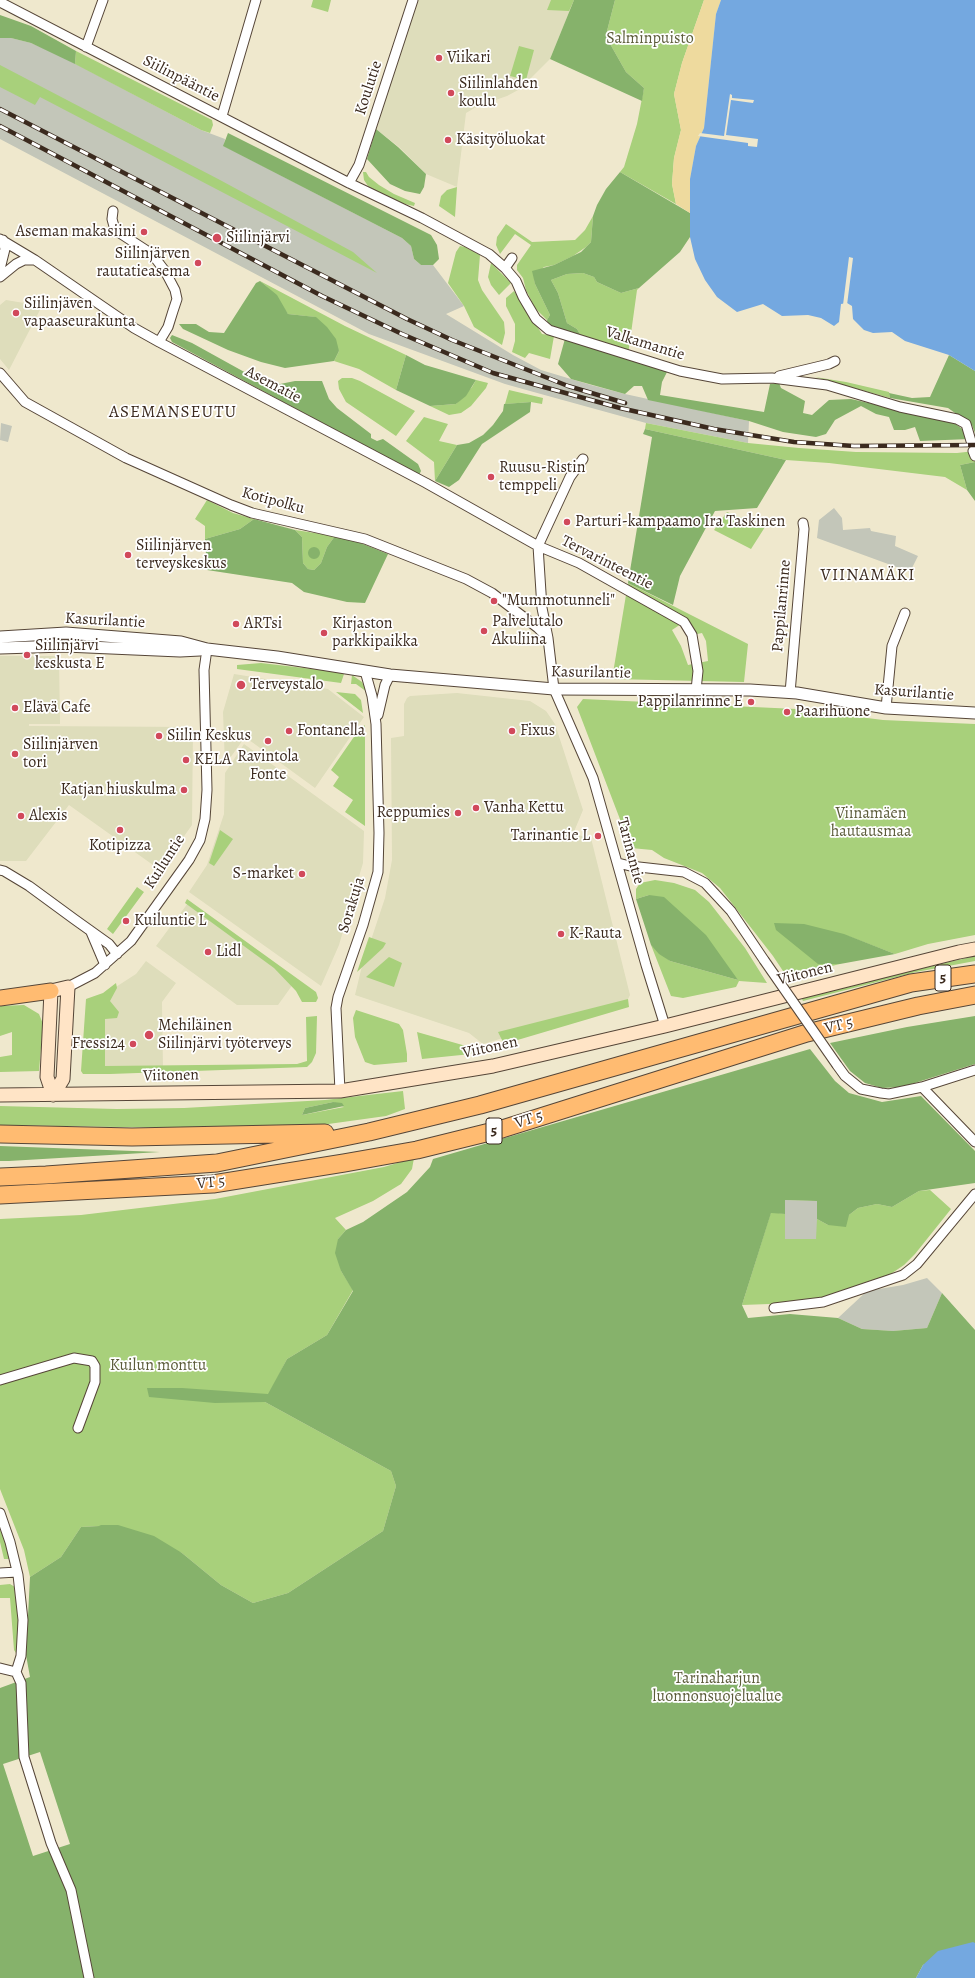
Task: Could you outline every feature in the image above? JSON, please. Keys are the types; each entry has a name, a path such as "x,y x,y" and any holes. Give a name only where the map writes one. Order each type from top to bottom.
{"highway":[{"name":"VT 5","path":"0,1177 217,1163 369,1132 480,1105 911,983 975,974"},
{"name":"VT 5","path":"0,1195 213,1184 417,1150 502,1129 808,1034 918,1006 975,996"},
{"path":"0,1134 132,1136 369,1132"}],"main road":[{"name":"Viitonen","path":"0,1095 340,1091 486,1067 665,1026 975,949"},
{"name":"Kuiluntie","path":"52,991 68,987"},
{"path":"53,1095 62,1079 68,987"},
{"path":"0,998 52,991 47,1077 53,1095"}],"street":[{"path":"86,48 103,0"},
{"path":"222,116 256,0"},
{"name":"Koulutie","path":"349,183 361,158 413,0"},
{"name":"Siilinpääntie","path":"0,2 86,48 222,116 349,183"},
{"name":"Valkamantie","path":"349,183 455,235 489,254 505,268 516,281 536,319 548,330 680,371 722,379 772,378 828,385 900,407 957,419 966,424 971,441"},
{"path":"113,211 112,219 115,230 152,254 165,271 175,290 177,299 168,327 158,342"},
{"path":"0,268 5,249 1,240"},
{"name":"Asematie","path":"1,240 35,260 134,328 158,342 426,483 538,546"},
{"path":"505,268 512,258"},
{"path":"0,277 16,264 24,260 35,260"},
{"path":"772,378 829,364 835,361"},
{"name":"Kotipolku","path":"0,373 25,402 126,458 189,488 242,509 365,540 466,579 492,593 538,628 548,638"},
{"name":"Tervarinteentie","path":"584,459 570,478 538,546 579,563 684,622 692,635 698,671 696,690"},
{"name":"Pappilanrinne","path":"790,693 804,529 803,523"},
{"name":"Tarinantie","path":"538,546 542,608 548,638 554,689 593,778 646,965 665,1026"},
{"path":"886,708 892,646 905,613"},
{"name":"Kasurilantie","path":"0,637 66,633 181,642 207,650"},
{"name":"Kasurilantie","path":"0,648 65,646 180,651 207,650 277,657 390,675 554,689 696,690 790,693 886,708 975,712"},
{"name":"Kuiluntie","path":"68,987 76,984 105,965 130,941 182,871 200,840 205,819 207,790 204,670 207,650"},
{"name":"Sorakuja","path":"340,1091 337,1002 363,925 378,872 379,833 376,724 372,696 365,671"},
{"name":"Sorakuja","path":"376,724 381,696 390,675"},
{"path":"618,863 630,866 684,872 705,883 731,911 837,1066 854,1084 868,1091 889,1094 922,1087 975,1070"},
{"path":"0,870 29,886 109,944 117,954"},
{"path":"91,931 105,965"},
{"path":"922,1087 975,1142"},
{"path":"774,1308 823,1302 903,1275 917,1264 975,1194"},
{"path":"0,1380 74,1358 92,1361 95,1366 95,1382 78,1428"},
{"path":"0,1513 18,1572 23,1620 21,1656 16,1672 21,1683 24,1757 51,1843 71,1890 89,1978"},
{"path":"0,1573 18,1572"},
{"path":"0,1668 16,1672"}],"shaded area":[{"name":"Siilinlahden koulu","path":"417,0 574,0 550,59 520,89 507,96 478,106 466,113 457,187 426,174 399,147 376,129"},
{"path":"0,38 11,38 31,43 59,55 201,130 225,139 224,146 402,238 411,246 414,259 421,265 433,265 464,306 446,314 513,355 541,370 591,385 625,394 749,421 748,443 646,423 505,384 369,334 0,139"},
{"path":"6,300 42,306 9,370 0,359 0,305"},
{"path":"1,423 12,426 8,442 0,440"},
{"path":"834,508 842,518 843,530 870,528 871,531 896,536 895,546 918,556 910,572 817,538 819,520"},
{"path":"0,656 59,656 60,724 29,724 29,726 193,727 192,825 160,870 69,805 26,861 0,861"},
{"name":"Fontanella","path":"234,674 328,689 364,717 315,788 245,737 225,765 223,712"},
{"path":"457,693 530,701 546,711 555,724 583,810 573,834 591,838 630,995 627,1001 483,1044 469,1033 355,995 361,970 385,898 392,860 391,738 404,736 404,704 407,698 410,696"},
{"path":"244,744 364,831 363,863 339,945 321,986 189,892 207,865 224,814 225,773"},
{"name":"Lidl","path":"188,903 296,980 278,1005 237,1005 156,946"},
{"path":"146,961 176,983 162,1002 163,1070 95,1069 94,1001 136,974"},
{"path":"785,1200 817,1201 817,1239 784,1239"},
{"path":"927,1278 942,1293 927,1328 893,1331 862,1329 838,1318 867,1291 903,1285"}],"green space":[{"path":"313,0 331,0 328,12 311,7"},
{"path":"551,0 574,0 569,11 547,10"},
{"path":"574,0 615,0 607,31 609,42 626,72 644,88 642,101 550,59"},
{"name":"Salminpuisto","path":"615,0 704,0 682,63 674,94 681,130 674,158 672,184 676,204 620,172 624,167 637,124 644,88 626,72 609,42 607,31"},
{"path":"0,15 31,26 76,51 75,64 31,43 11,38 0,38"},
{"path":"519,46 534,50 526,80 510,76"},
{"path":"76,51 212,120 213,125 210,133 201,130 75,64"},
{"path":"0,65 220,180 353,252 377,273 40,97 35,105 0,87"},
{"path":"376,129 398,147 426,174 424,187 420,194 405,191 390,184 367,159"},
{"path":"228,133 431,235 437,245 439,259 433,265 421,265 414,259 411,246 402,238 223,146"},
{"path":"363,172 366,172 369,177 379,185 394,194 415,203 414,206 391,200 368,186 364,180"},
{"path":"620,172 690,213 690,237 680,252 639,288 621,293 597,282 594,277 583,273 567,274 551,280 558,293 567,323 577,329 584,341 669,368 662,382 660,395 764,412 770,384 779,383 781,388 805,401 803,413 812,415 829,400 851,399 953,422 965,431 970,439 920,441 915,427 905,430 894,430 889,417 876,414 861,406 835,420 826,434 816,437 783,432 749,421 648,400 642,386 634,386 625,394 571,379 558,364 566,335 549,330 547,320 550,315 535,284 532,271 554,265 581,252 591,242 593,216 597,205 606,189"},
{"path":"457,187 455,217 439,206 441,196 447,190"},
{"path":"593,216 591,242 573,256 554,265 544,267 534,276 535,284 550,315 547,320 535,308 526,290 523,278 517,270 517,265 531,245 515,234 500,254 496,245 497,237 506,224 532,242 575,240 585,230"},
{"path":"460,246 480,255 478,280 482,290 504,322 505,333 502,345 474,327 464,306 448,283 456,252"},
{"path":"491,263 511,283 499,295 491,285 488,277"},
{"path":"583,273 594,277 597,282 621,293 639,288 637,290 628,355 584,341 577,329 567,323 558,293 551,280 567,274"},
{"path":"260,281 345,326 406,355 396,390 359,369 334,361 339,351 315,317 288,314 267,287"},
{"path":"260,281 277,295 288,314 316,317 327,327 336,339 339,351 334,361 285,368 261,362 228,350 183,329 179,324 196,324 209,332 224,333 256,283"},
{"path":"514,291 542,334 554,336 550,359 529,353 525,358 512,352 515,341 515,324 506,306 506,298"},
{"path":"172,335 192,343 248,374 266,380 280,384 295,381 322,381 329,399 337,408 371,434 371,438 377,441 383,439 418,464 421,471 419,475 172,342 170,338"},
{"path":"406,355 425,365 476,380 466,396 456,404 430,406 396,390"},
{"path":"949,355 975,371 975,433 972,425 948,408 890,398 889,393 912,398 930,397"},
{"path":"815,377 846,382 889,392 890,398"},
{"path":"342,378 352,378 360,381 415,411 396,436 346,402 339,389 338,381"},
{"path":"476,380 488,383 486,388 471,406 461,413 449,415 430,406 456,404 472,387"},
{"path":"509,390 543,398 542,404 531,402 505,404"},
{"path":"531,402 530,412 482,444 459,480 449,487 435,481 457,445 469,443 483,435 493,425 503,411 504,404"},
{"path":"424,417 448,424 439,441 457,445 435,481 434,462 406,441"},
{"path":"646,423 748,443 799,448 856,452 957,453 975,451 975,462 960,465 967,490 945,477 829,463 786,460 645,429"},
{"path":"645,429 786,460 757,508 715,511 680,576 673,605 628,583 652,437 643,434"},
{"path":"975,462 975,501 967,490 960,465"},
{"path":"207,500 233,513 254,519 240,529 205,539 205,526 195,519"},
{"path":"727,512 765,527 751,549 714,530"},
{"path":"254,519 295,530 302,537 303,563 308,569 314,570 321,563 327,547 335,536 358,542 388,554 365,603 347,602 304,592 292,583 207,570 205,539 240,529"},
{"path":"295,530 335,536 327,547 321,563 314,570 308,569 303,563 302,537"},
{"path":"316,547 319,548 319,558 312,559 309,558 308,551 309,548"},
{"path":"628,583 748,644 744,682 612,679","holes":["684,622 692,635 702,633 706,641 708,661 688,665 681,646 672,630"]},
{"path":"261,663 344,674 341,683 237,669 237,665"},
{"path":"352,675 362,682 367,692 356,684 351,684"},
{"path":"336,692 355,694 361,700 363,713"},
{"name":"Viinamäen hautausmaa","path":"583,699 796,709 883,720 975,724 975,935 928,944 895,954 848,936 818,964 840,964 787,977 773,956 720,888 702,873 664,858 652,850 631,848 577,707"},
{"path":"365,725 365,826 345,812 353,800 333,786 339,777 331,770 358,731"},
{"path":"220,830 233,839 214,866 209,863"},
{"path":"655,880 674,883 695,890 709,902 745,948 767,983 739,981 736,987 683,998 671,996 651,945 670,961 738,980 649,895 636,899 636,889 640,883"},
{"path":"137,887 144,892 113,934 107,929"},
{"path":"649,895 664,897 706,935 738,980 670,961 659,954 651,945 636,899"},
{"path":"187,899 316,992 318,998 316,1002 302,1002 296,991 274,968 185,903"},
{"path":"774,923 804,924 844,934 895,954 840,964 818,964 776,930"},
{"path":"369,937 386,943 383,948 357,972"},
{"path":"975,956 975,961 916,972 803,1001 801,997"},
{"path":"389,957 402,963 394,987 366,977"},
{"path":"116,983 117,988 110,1001 119,1012 117,1018 105,1019 105,1066 297,1064 307,1061 306,1017 317,1016 316,1053 312,1062 307,1067 83,1074 81,1071 86,999 103,993"},
{"path":"628,999 629,1007 504,1044 498,1032"},
{"path":"24,1005 39,1014 43,1024 39,1071 0,1072 0,1057 12,1055 12,1032 0,1036 0,1006"},
{"path":"356,1010 399,1024 403,1030 407,1062 374,1065 365,1062 355,1037 353,1018"},
{"path":"975,1016 975,1064 902,1087 882,1088 865,1083 850,1071 830,1043 907,1027"},
{"path":"417,1032 473,1049 471,1054 422,1059"},
{"name":"Tarinaharjun luonnonsuojelualue","path":"810,1049 835,1081 849,1093 882,1102 921,1096 975,1151 975,1183 919,1191 892,1207 877,1204 858,1208 849,1215 846,1227 828,1225 817,1219 817,1201 785,1200 785,1214 771,1213 742,1305 748,1318 790,1314 838,1318 862,1329 893,1331 927,1328 942,1293 975,1330 975,1943 958,1947 923,1965 916,1978 0,1978 0,1688 30,1677 26,1655 30,1577 61,1557 81,1527 118,1525 154,1536 182,1553 221,1585 253,1603 288,1593 383,1531 396,1486 391,1471 265,1402 215,1403 149,1397 147,1388 182,1388 268,1394 287,1359 327,1335 353,1291 341,1271 335,1253 338,1239 346,1230 363,1222 407,1192 430,1167 433,1159","holes":["40,1752 70,1844 33,1856 3,1764"]},
{"path":"403,1091 405,1109 386,1116 314,1126 239,1129 0,1125 0,1106 117,1109 184,1108 325,1100","holes":["333,1102 344,1107 302,1115 305,1108"]},
{"path":"333,1102 342,1103 344,1106 302,1115 305,1108"},
{"path":"0,1146 160,1152 0,1161"},
{"name":"Kuilun monttu","path":"414,1158 412,1169 401,1184 373,1201 335,1218 346,1230 338,1239 341,1271 353,1290 327,1335 287,1359 265,1402 391,1471 396,1486 383,1531 288,1593 253,1603 221,1585 182,1553 99,1526 81,1527 61,1557 30,1577 24,1550 0,1489 0,1219 81,1215 215,1199 384,1167"},
{"path":"930,1190 951,1209 915,1254 904,1265 873,1286 823,1302 742,1305 771,1212 785,1214 785,1239 816,1239 817,1219 828,1225 849,1215 858,1208 877,1204 892,1207 919,1191"},
{"path":"0,1530 10,1559 4,1559 0,1542"},
{"path":"10,1584 15,1587 20,1628 16,1653 14,1650 10,1598 0,1598 0,1585"}],"sand":[{"path":"704,0 721,0 716,14 704,128 696,146 690,179 690,213 676,204 672,184 674,158 681,130 674,94 682,63"}],"water":[{"path":"721,0 975,0 975,371 949,355 905,341 892,332 873,333 864,330 853,319 852,306 847,303 841,304 839,322 834,326 821,318 808,315 782,316 763,304 737,312 717,297 705,280 695,259 690,237 690,179 696,146 704,128 716,14"},
{"path":"973,1942 975,1943 975,1978 916,1978 923,1965 938,1951"}],"pier":[{"path":"730,94 732,95 732,98 754,100 753,103 731,100 726,135 758,139 757,147 748,146 748,143 698,136 700,133 724,136"},
{"path":"849,257 853,258 847,305 843,305"}],"railway":[{"path":"0,109 407,319 452,340 568,386 625,403"},
{"path":"0,126 322,296 402,334 493,373 620,408 714,429 794,442 854,446 975,445"}],"place":[{"name":"Viikari","path":"439,58"},
{"name":"Siilinlahden koulu","path":"451,93"},
{"name":"Käsityöluokat","path":"448,140"},
{"name":"Aseman makasiini","path":"144,232"},
{"name":"Siilinjärvi","path":"217,238"},
{"name":"Siilinjärven rautatieasema","path":"198,263"},
{"name":"Siilinjäven vapaaseurakunta","path":"16,313"},
{"name":"Ruusu-Ristin temppeli","path":"491,477"},
{"name":"Parturi-kampaamo Ira Taskinen","path":"567,522"},
{"name":"Siilinjärven terveyskeskus","path":"128,555"},
{"name":"\"Mummotunneli\"","path":"494,601"},
{"name":"ARTsi","path":"236,624"},
{"name":"Palvelutalo Akuliina","path":"484,631"},
{"name":"Kirjaston parkkipaikka","path":"324,633"},
{"name":"Siilinjärvi keskusta E","path":"27,655"},
{"name":"Terveystalo","path":"241,685"},
{"name":"Pappilanrinne E","path":"751,702"},
{"name":"Elävä Cafe","path":"15,708"},
{"name":"Paarihuone","path":"787,712"},
{"name":"Fontanella","path":"289,731"},
{"name":"Fixus","path":"512,731"},
{"name":"Siilin Keskus","path":"159,736"},
{"name":"Ravintola Fonte","path":"268,741"},
{"name":"Siilinjärven tori","path":"15,754"},
{"name":"KELA","path":"186,760"},
{"name":"Katjan hiuskulma","path":"184,790"},
{"name":"Vanha Kettu","path":"476,808"},
{"name":"Reppumies","path":"458,813"},
{"name":"Alexis","path":"21,816"},
{"name":"Kotipizza","path":"120,830"},
{"name":"Tarinantie L","path":"598,836"},
{"name":"S-market","path":"302,874"},
{"name":"Kuiluntie L","path":"126,921"},
{"name":"K-Rauta","path":"561,934"},
{"name":"Lidl","path":"208,952"},
{"name":"Mehiläinen Siilinjärvi työterveys","path":"149,1035"},
{"name":"Fressi24","path":"133,1044"}],"district":[{"name":"ASEMANSEUTU","path":"173,413"},
{"name":"VIINAMÄKI","path":"868,576"}]}
